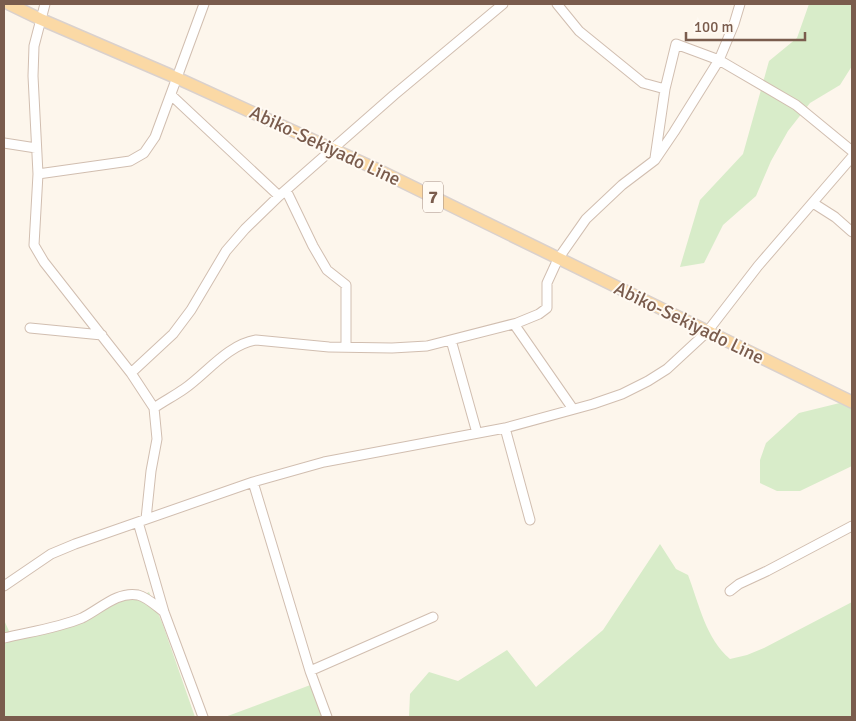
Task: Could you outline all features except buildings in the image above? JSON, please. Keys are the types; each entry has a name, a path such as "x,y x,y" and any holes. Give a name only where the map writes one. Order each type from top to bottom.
{"main road":[{"name":"Abiko-Sekiyado Line","path":"9,4 333,148 852,402"}],"street":[{"path":"45,4 34,46 33,96 38,174 34,245 44,262 131,373 154,408 157,439 142,521 164,612 203,717"},
{"path":"38,174 130,161 144,154 155,137 204,4"},
{"path":"131,373 174,334 191,310 226,251 245,229 333,148 503,4"},
{"path":"556,4 579,31 643,83 665,89"},
{"path":"154,408 185,389 236,347 246,342 256,340 329,347 392,348 426,346 514,324 539,314 547,308 548,283 558,259 586,219 622,185 655,160 674,132 719,60 740,4"},
{"path":"655,160 665,89 676,44 719,60 796,105 852,151"},
{"path":"171,95 283,193 327,270 346,285 346,347"},
{"path":"4,143 36,148"},
{"path":"4,586 51,554 253,482 324,462 505,428 593,404 622,394 648,381 667,369 707,332 758,266 852,157"},
{"path":"813,204 835,217 852,232"},
{"path":"514,324 573,410"},
{"path":"30,328 102,335"},
{"path":"452,340 477,433"},
{"path":"505,428 530,520"},
{"path":"253,482 310,671 327,717"},
{"path":"730,591 739,584 852,526"},
{"path":"4,638 82,618 116,598 126,596 137,595 164,612"},
{"path":"310,671 433,617"}],"green space":[{"path":"809,4 852,4 852,66 840,85 810,103 788,131 771,161 756,196 723,225 704,263 680,267 700,200 743,154 769,61 797,38"},
{"path":"852,400 852,466 800,491 777,491 760,483 760,460 766,443 799,413"},
{"path":"660,544 676,569 688,575 709,631 715,642 730,659 764,648 852,602 852,717 409,717 410,694 429,672 458,681 507,650 536,687 603,630"},
{"path":"149,592 163,625 195,717 4,717 4,620 13,640 126,599 135,599"},
{"path":"313,684 325,717 225,717"}]}
